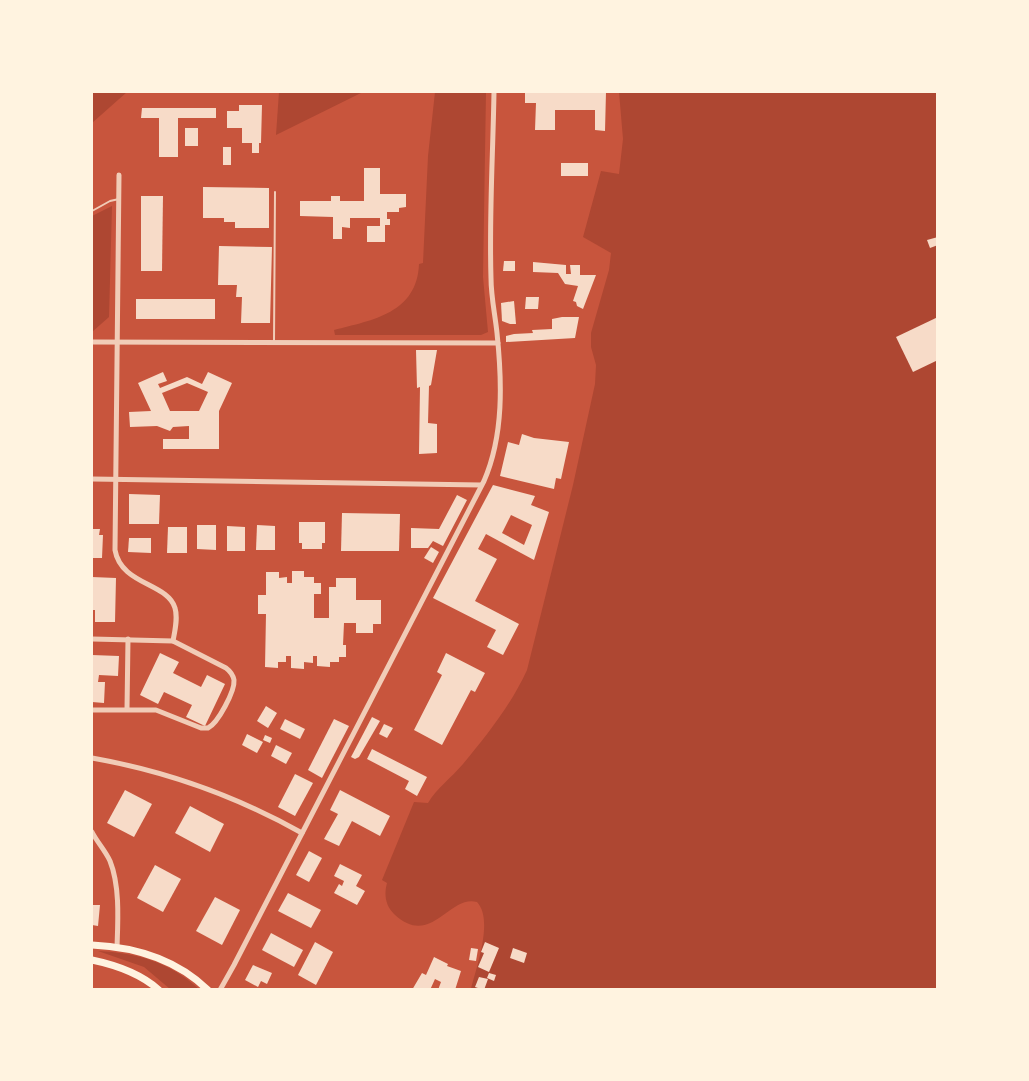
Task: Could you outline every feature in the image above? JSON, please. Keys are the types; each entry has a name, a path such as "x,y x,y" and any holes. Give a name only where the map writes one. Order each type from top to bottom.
{"main road":[{"path":"92,945 117,947 166,960 193,977 208,990"},
{"path":"92,960 134,973 159,990"}],"street":[{"path":"220,990 491,462 498,428 499,385 498,343 491,278 494,92"},
{"path":"119,175 114,550 117,559 127,572 167,596 173,603 176,615 173,641"},
{"path":"92,342 498,343"},
{"path":"92,479 481,485"},
{"path":"92,639 173,641 229,670 234,682 232,691 214,724 208,728 201,728 160,711 92,710"},
{"path":"127,709 128,639"},
{"path":"92,758 146,770 200,786 252,807 302,833"},
{"path":"92,832 109,858 113,871 117,947"}],"lane":[{"path":"274,342 275,192"},
{"path":"92,211 110,201 119,199"}],"shaded area":[{"path":"92,92 127,92 92,123"},
{"path":"279,92 363,92 276,135"},
{"path":"435,92 486,92 483,277 488,332 481,335 335,335 334,330 378,318 402,304 410,294 416,280 419,264 423,263 428,156"},
{"path":"619,92 937,92 937,989 471,989 484,932 482,910 477,902 457,905 439,918 419,926 407,923 394,914 387,903 387,883 382,880 414,802 428,803 463,764 490,731 527,670 573,485 595,384 596,365 591,347 591,333 609,270 611,253 583,237 601,171 619,174 623,139"},
{"path":"112,206 109,317 92,332 92,216"},
{"path":"98,951 126,954 152,961 176,972 199,989 170,989 144,967"}],"building":[{"path":"525,92 606,92 605,131 595,130 595,110 555,110 555,130 535,130 536,103 525,103"},
{"path":"239,105 262,105 259,153 252,153 252,143 242,143 242,128 227,128 227,111 239,111"},
{"path":"142,108 216,108 216,118 178,118 178,157 159,157 159,118 141,118"},
{"path":"185,128 198,128 198,146 185,146"},
{"path":"223,147 231,147 231,165 223,165"},
{"path":"561,163 588,163 588,176 561,176"},
{"path":"364,168 380,168 380,194 406,194 406,207 399,208 399,212 387,212 390,225 385,225 385,242 367,242 367,226 380,226 380,218 350,218 350,228 342,227 342,239 333,239 333,217 300,216 300,201 331,201 331,196 340,196 340,201 364,201"},
{"path":"203,187 269,188 269,228 235,228 235,222 224,222 224,218 203,218"},
{"path":"141,196 163,196 162,271 141,271"},
{"path":"938,237 938,245 930,248 927,240"},
{"path":"219,246 272,247 270,323 241,323 242,297 236,297 237,285 218,285"},
{"path":"504,261 515,261 515,271 503,271"},
{"path":"533,262 566,265 566,274 571,274 570,265 580,265 580,275 596,275 583,309 573,301 578,286 565,284 558,273 533,272"},
{"path":"526,297 539,297 538,309 525,309"},
{"path":"136,299 215,299 215,319 136,319"},
{"path":"514,301 516,324 510,324 502,321 501,303"},
{"path":"579,317 575,338 506,342 506,336 533,333 532,330 552,329 552,319"},
{"path":"938,317 938,360 913,372 896,337"},
{"path":"416,350 437,350 429,386 428,423 437,424 437,453 419,454 420,387 417,388"},
{"path":"163,372 167,381 158,384 160,388 187,377 202,384 208,372 232,383 219,411 219,449 163,449 163,439 189,439 189,426 173,427 170,431 157,426 130,427 129,412 151,411 138,383","holes":["187,383 208,392 199,411 170,411 162,393"]},
{"path":"522,434 534,438 569,442 561,479 556,478 554,489 500,476 508,442 519,445"},
{"path":"493,485 535,496 531,505 549,512 534,560 486,534 478,549 497,559 475,601 519,624 503,655 487,647 496,630 433,598","holes":["511,515 532,525 524,545 502,533"]},
{"path":"129,494 160,495 159,524 129,524"},
{"path":"457,495 467,500 443,546 433,541 428,548 411,548 411,528 439,529"},
{"path":"342,513 400,514 399,551 341,551"},
{"path":"299,522 325,522 325,543 322,543 322,549 302,549 302,543 299,543"},
{"path":"197,525 216,525 216,550 197,549"},
{"path":"257,525 275,526 275,550 256,550"},
{"path":"227,526 245,527 245,551 227,551"},
{"path":"168,527 187,527 187,553 167,553"},
{"path":"92,529 100,529 99,535 103,535 102,558 92,558"},
{"path":"129,538 151,538 151,553 128,552"},
{"path":"431,547 439,552 433,563 424,558"},
{"path":"292,571 304,571 304,577 314,577 314,583 321,583 321,594 314,594 314,618 329,618 329,587 336,587 336,578 356,578 356,600 381,600 381,624 373,624 373,633 356,633 356,623 344,623 343,645 346,645 346,657 339,657 339,662 330,662 330,667 317,666 317,656 313,656 313,663 304,662 304,669 291,668 291,656 286,656 286,662 278,662 278,668 265,667 266,614 258,614 258,595 266,595 266,572 279,572 279,578 287,577 287,583 292,583"},
{"path":"92,577 116,578 115,622 95,622 95,610 92,610"},
{"path":"160,653 179,662 173,673 201,687 207,675 225,684 205,726 186,717 192,705 164,692 158,704 140,695"},
{"path":"446,653 485,673 475,692 471,690 442,745 414,730 442,675 437,672"},
{"path":"92,655 119,656 118,676 99,675 98,682 105,682 104,703 92,702"},
{"path":"266,706 277,713 268,728 257,721"},
{"path":"372,717 380,721 359,757 355,759 351,757"},
{"path":"285,719 305,729 300,739 280,729"},
{"path":"334,719 349,726 322,778 308,770"},
{"path":"384,724 393,728 387,738 379,734"},
{"path":"247,734 263,742 257,753 242,745"},
{"path":"265,735 272,738 270,743 263,740"},
{"path":"276,745 292,753 286,764 271,756"},
{"path":"372,749 427,777 417,796 405,789 409,781 367,759"},
{"path":"295,774 313,783 295,816 278,807"},
{"path":"125,790 152,804 134,837 107,823"},
{"path":"340,790 390,816 380,836 352,821 339,846 324,839 338,814 330,810"},
{"path":"190,806 224,824 210,852 175,833"},
{"path":"309,851 322,858 309,882 296,875"},
{"path":"340,864 362,875 356,886 365,891 357,905 334,893 339,884 342,886 344,881 334,876"},
{"path":"155,865 181,879 163,912 137,898"},
{"path":"288,893 321,910 311,928 278,911"},
{"path":"215,897 240,910 222,945 196,931"},
{"path":"92,905 100,905 98,926 92,925"},
{"path":"271,933 303,950 294,967 262,950"},
{"path":"315,942 333,952 316,985 298,975"},
{"path":"485,942 499,948 489,972 478,967 484,953 481,952"},
{"path":"471,948 478,949 476,961 469,960"},
{"path":"513,948 527,953 524,963 510,958"},
{"path":"434,957 448,964 447,966 461,971 455,990 438,990 441,982 435,979 430,990 412,990 422,973 426,975"},
{"path":"253,965 272,973 267,984 261,981 258,987 245,980"},
{"path":"489,973 496,975 494,981 487,978"},
{"path":"479,977 488,979 484,990 475,987"}]}
